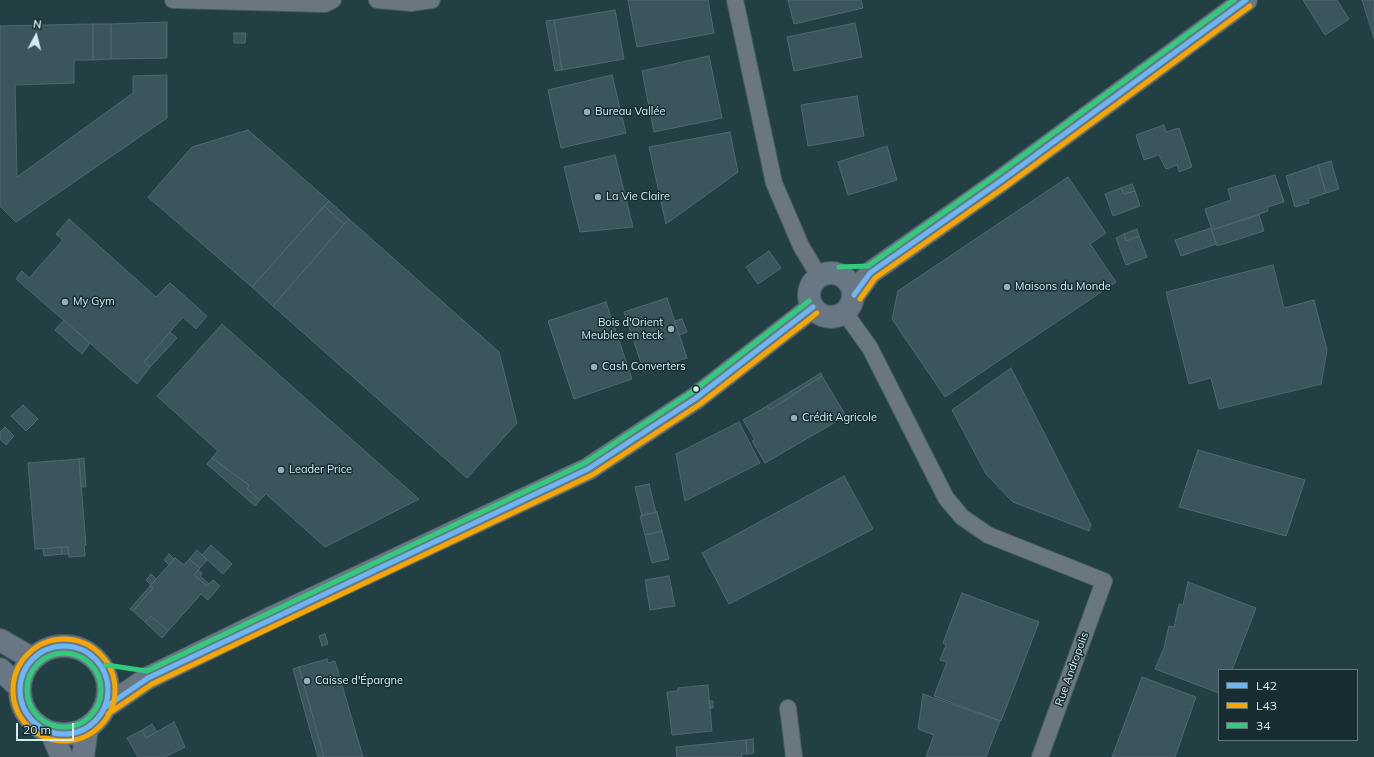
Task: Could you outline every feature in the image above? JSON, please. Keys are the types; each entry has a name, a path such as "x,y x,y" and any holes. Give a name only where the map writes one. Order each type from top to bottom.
{"main road":[{"path":"870,273 829,275 813,281 809,294 813,307 818,313 831,318 849,304 870,273 1008,176 1246,0"},
{"path":"829,275 850,282 849,304"},
{"path":"104,708 148,678 269,619 588,470 696,398 813,307"},
{"path":"0,640 33,659"},
{"path":"72,646 92,655 105,672 108,684 108,696 104,708 96,720 87,728 70,733 51,732 42,728 28,715 23,707 20,688 23,672 33,659 41,652 51,648 72,646"},
{"path":"0,669 20,688"},
{"path":"105,672 148,678"},
{"path":"83,757 87,728"},
{"path":"51,732 62,757"}],"street":[{"path":"173,0 325,4 333,0"},
{"path":"377,0 411,3 432,0"},
{"path":"735,0 774,183 801,246 829,275"},
{"name":"Rue Andropolis","path":"849,304 946,498 962,517 988,535 1104,581 1040,757"},
{"path":"788,708 794,757"}],"building":[{"path":"628,0 708,0 714,33 637,47"},
{"path":"788,0 861,0 863,8 794,24"},
{"path":"1303,0 1337,0 1349,19 1325,35"},
{"path":"1362,0 1374,0 1374,38"},
{"path":"615,10 624,59 562,70 554,20"},
{"path":"554,20 562,70 555,71 546,21"},
{"path":"167,22 167,58 111,59 111,24"},
{"path":"855,23 862,57 794,71 787,37"},
{"path":"93,24 111,24 111,59 93,60"},
{"path":"93,24 93,60 74,60 74,83 15,85 17,177 133,93 133,76 167,75 167,118 16,222 0,206 0,26"},
{"path":"234,33 246,33 245,43 234,43"},
{"path":"709,56 722,118 654,132 642,71"},
{"name":"Bureau Vallée","path":"612,75 626,133 561,148 548,90"},
{"path":"857,96 864,136 808,146 801,105"},
{"path":"1164,125 1166,132 1179,128 1192,167 1179,172 1177,165 1166,169 1159,155 1144,160 1136,135"},
{"path":"248,130 329,201 252,287 148,197 192,147"},
{"path":"730,132 738,172 666,224 649,147"},
{"path":"887,146 897,180 848,195 838,162"},
{"name":"La Vie Claire","path":"615,155 633,227 580,232 564,167"},
{"path":"1331,161 1339,189 1326,193 1318,165"},
{"path":"1318,165 1326,193 1308,199 1309,203 1295,207 1286,176"},
{"path":"1275,175 1284,202 1267,207 1268,211 1212,230 1205,209 1231,200 1228,189"},
{"name":"Maisons du Monde","path":"1068,177 1106,233 1090,244 1116,282 945,397 892,319 898,291"},
{"path":"1132,184 1135,191 1124,194 1121,188"},
{"path":"1121,188 1124,194 1135,191 1140,206 1113,216 1105,194"},
{"path":"329,201 349,219 344,224 324,206"},
{"path":"324,206 344,224 273,306 252,287"},
{"path":"1259,215 1264,231 1217,246 1212,230"},
{"path":"69,219 156,297 170,283 207,316 196,329 183,317 144,362 150,367 137,384 16,279 22,271 29,278 63,240 56,234"},
{"path":"349,219 499,352 517,423 467,478 273,306"},
{"path":"1211,228 1216,244 1181,256 1175,240"},
{"path":"1137,229 1139,236 1126,241 1124,234"},
{"path":"1124,234 1126,241 1139,236 1147,257 1126,265 1116,238"},
{"path":"769,251 781,268 758,284 746,267"},
{"path":"1273,265 1284,308 1314,300 1327,350 1321,384 1219,409 1211,378 1189,384 1166,292"},
{"path":"667,298 687,358 644,372 624,312"},
{"path":"606,302 632,379 574,399 548,321"},
{"path":"682,319 687,332 679,335 674,321"},
{"path":"64,320 90,343 82,354 55,330"},
{"path":"222,324 419,499 325,547 266,494 260,500 247,489 249,485 212,458 218,451 157,396"},
{"path":"170,332 177,338 150,367 144,362"},
{"path":"1011,368 1091,525 1089,531 1013,502 986,474 952,410"},
{"path":"821,373 822,376 770,410 767,406"},
{"name":"Crédit Agricole","path":"822,376 846,416 765,463 752,441 755,440 743,420 767,406 770,410"},
{"path":"23,405 38,419 26,431 11,416"},
{"path":"739,422 760,463 685,501 676,454"},
{"path":"5,427 14,436 6,445 0,439 0,432"},
{"path":"1198,450 1305,480 1286,536 1179,507"},
{"path":"84,458 86,487 81,487 79,459"},
{"path":"212,458 249,485 247,489 260,500 255,506 207,464"},
{"path":"79,459 86,545 84,545 85,556 69,557 68,547 35,549 28,463"},
{"path":"844,476 873,529 729,604 702,553"},
{"path":"649,484 656,512 642,516 635,487"},
{"path":"657,512 662,531 645,535 640,516"},
{"path":"662,531 669,559 652,563 645,535"},
{"path":"211,545 232,564 223,574 202,555"},
{"path":"61,547 62,554 44,556 43,549"},
{"path":"61,547 68,547 69,554 62,554"},
{"path":"197,550 207,560 200,568 189,559"},
{"path":"169,554 174,559 169,565 164,560"},
{"path":"175,558 184,565 189,559 200,568 194,575 207,586 213,580 220,586 208,600 201,594 168,631 151,616 145,622 133,611 153,588 150,586"},
{"path":"198,570 202,573 200,576 209,584 207,586 194,575"},
{"path":"151,574 156,579 151,585 146,580"},
{"path":"669,576 675,606 650,610 645,580"},
{"path":"1188,582 1256,608 1232,669 1218,669 1218,693 1155,669 1164,648 1169,626 1174,627 1179,604 1183,605"},
{"path":"150,586 153,588 133,611 130,609"},
{"path":"962,593 1039,622 1001,721 934,696 947,662 940,660 946,645 943,643"},
{"path":"151,616 168,631 162,638 145,622"},
{"path":"325,634 328,644 322,646 319,636"},
{"path":"327,659 328,663 335,661 363,757 324,757 299,667"},
{"path":"299,667 324,757 318,757 293,669"},
{"path":"1142,677 1196,697 1175,757 1112,757"},
{"path":"708,685 712,731 672,735 667,692 678,691 678,688"},
{"path":"923,694 1000,721 986,757 926,757 934,735 918,729"},
{"path":"709,701 713,701 713,708 710,708"},
{"path":"174,722 185,747 165,757 138,757 127,738 142,730 146,738"},
{"path":"152,724 157,732 146,738 142,730"},
{"path":"753,739 754,753 747,754 746,740"},
{"path":"746,740 747,754 741,754 742,757 677,757 676,747"}],"transit line":[{"name":"34","path":"839,267 868,266 998,174 1234,0"},
{"name":"L42","path":"854,295 870,273 1002,180 1246,0"},
{"name":"L43","path":"860,299 875,278 1006,186 1250,6"},
{"name":"34","path":"106,665 147,671 585,463 692,392 809,301"},
{"name":"L42","path":"104,708 148,678 588,469 696,398 813,307"},
{"name":"L43","path":"108,714 152,684 592,475 700,404 817,313"},
{"name":"L43","path":"64,639 83,643 100,654 111,671 115,690 111,709 100,726 83,737 64,741 45,737 28,726 17,709 13,690 17,671 28,654 45,643 64,639"},
{"name":"L42","path":"64,646 81,649 95,659 105,673 108,690 105,707 95,721 81,731 64,734 47,731 33,721 23,707 20,690 23,673 33,659 47,649 64,646"},
{"name":"34","path":"64,653 78,656 90,664 98,676 101,690 98,704 90,716 78,724 64,727 50,724 38,716 30,704 27,690 30,676 38,664 50,656 64,653"}],"place":[{"name":"Bureau Vallée","path":"587,112"},
{"name":"La Vie Claire","path":"598,197"},
{"name":"Maisons du Monde","path":"1007,287"},
{"name":"My Gym","path":"65,302"},
{"name":"Bois d'Orient Meubles en teck","path":"671,329"},
{"name":"Cash Converters","path":"594,367"},
{"name":"Crédit Agricole","path":"794,418"},
{"name":"Leader Price","path":"281,470"},
{"name":"Caisse d'Épargne","path":"307,681"}]}
